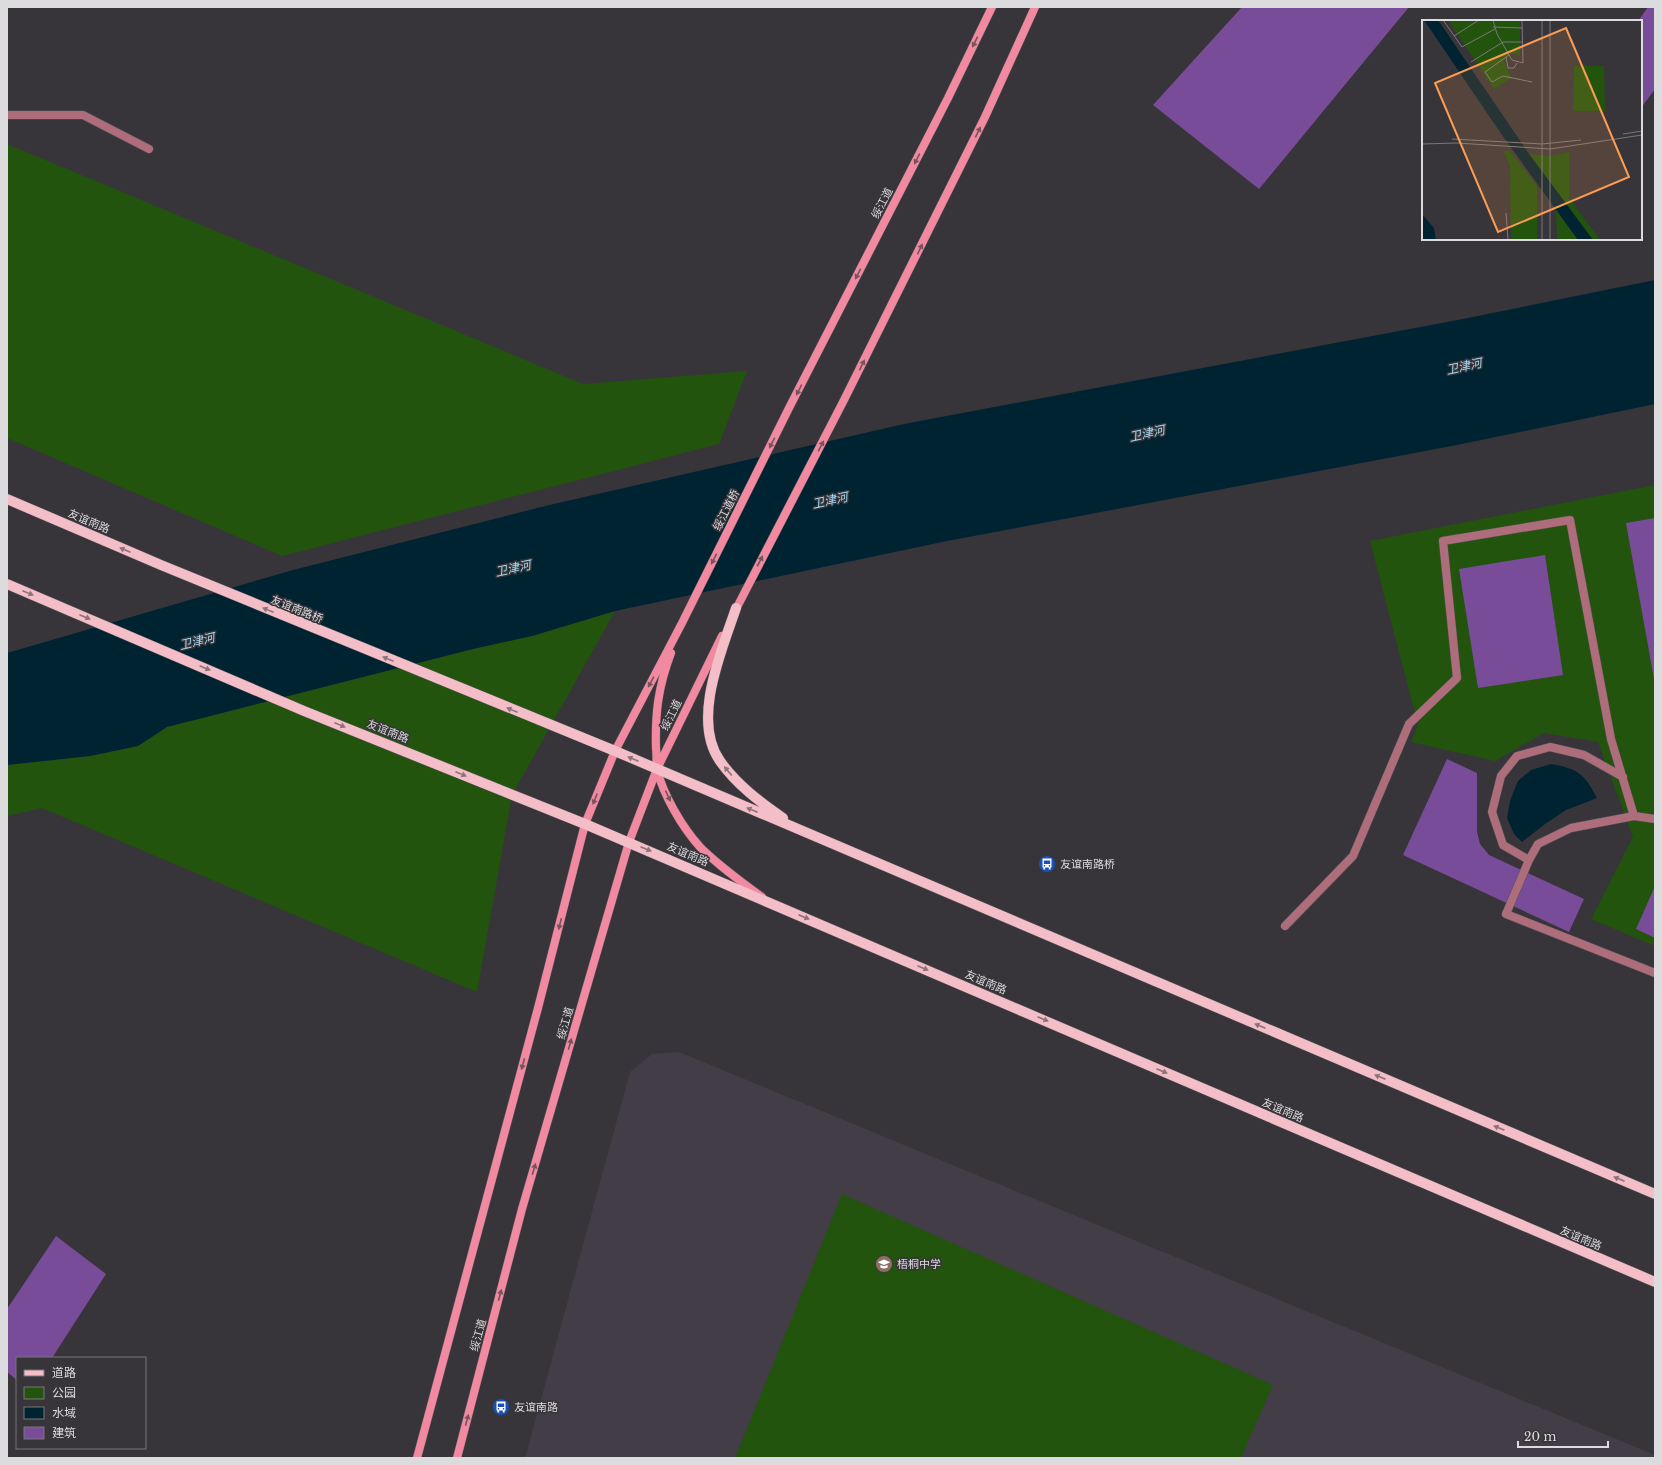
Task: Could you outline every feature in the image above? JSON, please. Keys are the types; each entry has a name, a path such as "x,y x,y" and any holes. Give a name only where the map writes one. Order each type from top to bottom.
{"main road":[{"name":"绥江道","path":"789,408 948,98 992,7"},
{"path":"801,831 757,800 736,780 719,760 711,741 708,722 709,699 714,673 736,608 844,400 985,117 1036,7"},
{"name":"绥江道桥","path":"682,623 789,408"},
{"name":"友谊南路","path":"7,500 161,565"},
{"name":"友谊南路桥","path":"161,565 615,751"},
{"name":"友谊南路","path":"7,584 304,711 629,842 1655,1282"},
{"name":"绥江道","path":"457,1458 522,1209 629,842 657,770 736,608"},
{"path":"417,1458 536,1016 585,824 615,751 682,623"},
{"path":"682,623 666,668 658,700 656,712 657,770 678,818 700,846 728,872 768,902"},
{"path":"615,751 1655,1194"}],"street":[{"path":"7,115 83,115 149,149"},
{"path":"1285,926 1353,856 1409,724 1457,678 1443,541 1570,520 1611,739 1634,816"},
{"path":"1530,860 1502,845 1492,812 1500,776 1517,756 1550,747 1584,755 1622,777"},
{"path":"1655,819 1634,816 1571,828 1538,844 1506,914 1655,973"}],"shaded area":[{"name":"梧桐中学","path":"679,1052 1655,1455 1655,1458 525,1458 630,1072 652,1054"}],"green space":[{"path":"7,144 583,384 747,371 719,444 282,556 7,438"},
{"path":"1655,485 1655,946 1591,919 1633,837 1598,742 1544,733 1495,761 1411,742 1418,725 1370,541"},
{"path":"615,611 512,795 477,992 42,808 7,816 7,765 90,756 138,746 167,727 473,649 532,636"},
{"path":"842,1194 1273,1385 1241,1458 735,1458"}],"water":[{"name":"卫津河","path":"1655,280 1655,404 1457,445 947,541 615,611 532,636 473,649 167,727 138,746 90,756 7,765 7,653 293,570 545,506 904,424 1463,319"},
{"path":"1551,764 1574,770 1584,778 1597,798 1566,810 1522,842 1514,834 1507,818 1510,801 1518,781 1531,770"}],"building":[{"path":"1242,7 1409,7 1259,189 1153,105"},
{"path":"1648,7 1655,7 1655,89 1642,107 1642,20 1639,20"},
{"path":"1655,518 1655,679 1654,679 1626,523"},
{"path":"1545,555 1563,675 1478,688 1459,569"},
{"path":"1447,759 1477,773 1477,832 1480,844 1489,855 1584,899 1569,932 1403,855"},
{"path":"1655,886 1655,938 1636,929"},
{"path":"56,1236 106,1274 53,1357 16,1357 16,1379 7,1372 7,1309"}],"place":[{"name":"友谊南路桥","path":"1047,864"},
{"name":"梧桐中学","path":"884,1264"},
{"name":"友谊南路","path":"501,1407"}]}
